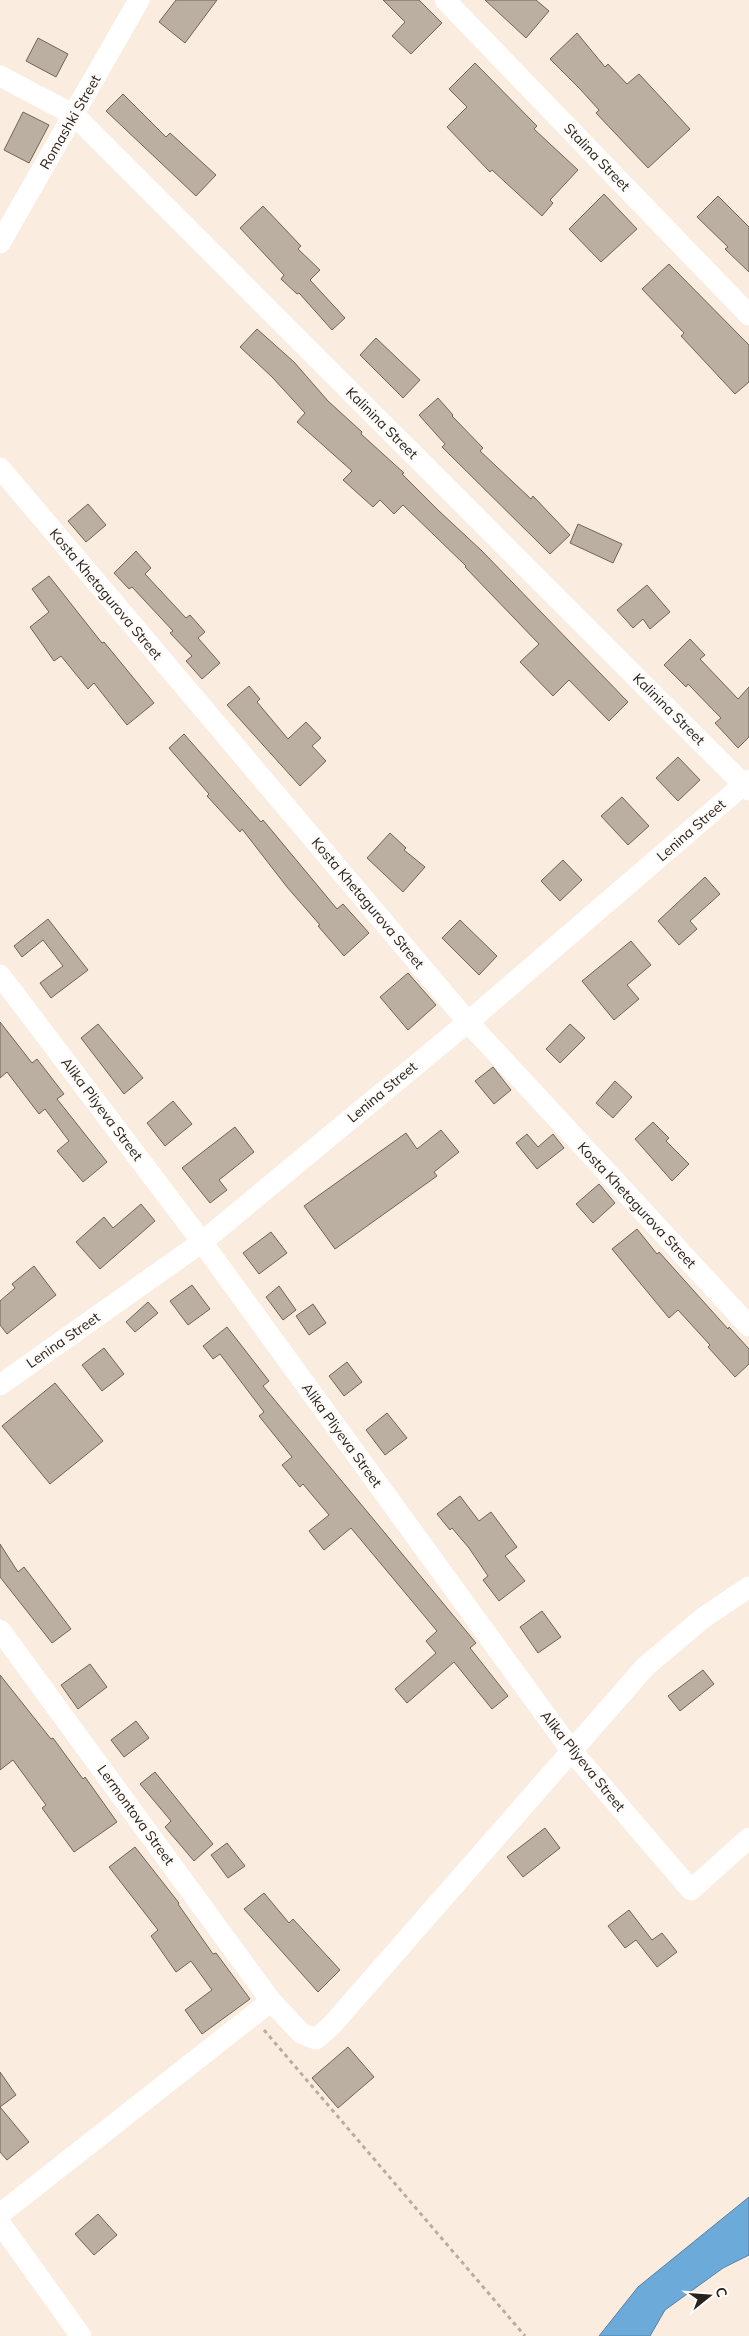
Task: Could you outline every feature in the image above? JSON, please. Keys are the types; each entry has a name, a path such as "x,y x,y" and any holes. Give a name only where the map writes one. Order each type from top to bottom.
{"street":[{"name":"Romashki Street","path":"0,243 139,0"},
{"name":"Stalina Street","path":"445,0 749,315"},
{"name":"Kalinina Street","path":"0,76 74,115 747,785"},
{"name":"Kosta Khetagurova Street","path":"0,468 468,1022 749,1326"},
{"name":"Lenina Street","path":"0,1385 202,1242 468,1022 747,785"},
{"name":"Alika Pliyeva Street","path":"0,975 202,1242 571,1750 691,1890 749,1838"},
{"path":"571,1750 645,1667 703,1618 749,1587"},
{"name":"Lermontova Street","path":"0,1630 271,2001 301,2033 316,2039 330,2026 571,1750"},
{"path":"0,2214 271,2001"},
{"path":"0,2223 81,2336"}],"path":[{"path":"270,2038 525,2336"}],"water":[{"path":"749,2197 749,2255 723,2268 665,2310 650,2336 599,2336 638,2287"}],"building":[{"path":"176,0 217,0 185,43 159,22"},
{"path":"383,0 419,0 442,23 411,54 392,36 405,22"},
{"path":"485,0 536,0 549,11 526,38"},
{"path":"577,33 605,67 608,64 627,84 639,74 690,129 648,168 596,113 599,110 550,59"},
{"path":"38,38 68,54 56,77 26,61"},
{"path":"475,63 537,126 534,129 578,170 550,200 553,203 542,216 492,170 490,172 447,127 467,107 449,89"},
{"path":"123,94 166,137 170,133 216,175 196,196 106,111"},
{"path":"23,112 49,125 29,163 4,150"},
{"path":"604,194 637,229 601,262 569,229"},
{"path":"718,196 749,227 749,272 725,249 728,247 697,217"},
{"path":"263,206 301,246 298,249 320,270 310,280 345,318 332,330 299,293 297,294 281,279 284,275 240,228"},
{"path":"669,264 749,345 749,382 735,394 681,336 684,333 642,289"},
{"path":"257,329 294,362 328,401 362,432 361,434 404,473 402,474 482,551 628,702 609,721 569,680 553,696 520,662 539,644 466,566 403,505 394,514 380,500 373,507 343,480 352,471 297,422 305,413 272,377 240,347"},
{"path":"376,338 420,380 403,398 360,355"},
{"path":"438,398 452,416 483,448 480,451 531,499 533,496 570,535 550,554 442,447 445,444 419,415"},
{"path":"88,504 106,525 86,542 68,521"},
{"path":"578,524 622,544 613,563 570,543"},
{"path":"136,551 151,568 145,574 186,618 190,615 205,632 198,638 220,663 202,679 186,661 192,656 170,633 173,631 132,587 129,589 114,573"},
{"path":"49,576 102,643 104,642 154,703 127,725 94,683 88,689 61,656 54,661 30,627 49,612 32,589"},
{"path":"647,585 670,612 650,629 643,619 633,628 617,610"},
{"path":"690,639 705,655 700,659 738,699 749,687 749,737 738,748 715,723 721,718 688,684 686,687 664,665"},
{"path":"249,686 260,699 257,702 288,739 306,722 321,738 312,746 326,761 300,786 227,705"},
{"path":"184,734 261,822 263,820 337,909 343,904 369,933 344,956 242,829 240,832 207,796 209,794 169,748"},
{"path":"678,757 700,780 678,801 656,778"},
{"path":"622,797 649,826 628,845 601,816"},
{"path":"390,833 406,848 404,850 425,867 403,892 367,858"},
{"path":"563,860 582,880 560,901 541,881"},
{"path":"705,877 720,894 690,921 697,929 679,945 658,921"},
{"path":"48,919 88,970 51,998 40,983 63,966 43,940 22,957 14,946"},
{"path":"460,920 497,956 479,975 442,938"},
{"path":"631,941 651,965 627,985 639,999 614,1020 582,981"},
{"path":"408,973 436,1005 408,1030 380,997"},
{"path":"0,1022 32,1063 37,1059 64,1094 57,1099 107,1162 83,1182 57,1151 69,1141 45,1109 39,1114 7,1072 0,1078"},
{"path":"98,1024 143,1078 124,1094 81,1038"},
{"path":"570,1024 585,1038 560,1063 546,1049"},
{"path":"493,1067 511,1090 494,1104 475,1081"},
{"path":"615,1081 632,1097 613,1118 596,1103"},
{"path":"173,1101 192,1124 165,1146 147,1123"},
{"path":"653,1122 669,1138 666,1141 689,1164 672,1181 635,1139"},
{"path":"235,1127 254,1152 219,1180 227,1190 210,1203 182,1168"},
{"path":"441,1130 459,1152 434,1172 437,1176 335,1249 304,1206 406,1133 417,1149"},
{"path":"527,1134 538,1147 553,1134 564,1148 537,1169 516,1143"},
{"path":"599,1184 615,1203 593,1223 576,1204"},
{"path":"141,1204 155,1221 100,1269 76,1242 104,1217 113,1228"},
{"path":"637,1229 657,1254 659,1252 728,1329 729,1327 749,1349 749,1364 735,1377 708,1347 710,1345 678,1310 669,1318 612,1249"},
{"path":"271,1232 287,1253 259,1274 243,1253"},
{"path":"34,1266 56,1295 7,1334 0,1325 0,1301 15,1288 12,1284"},
{"path":"192,1285 210,1309 188,1325 170,1301"},
{"path":"279,1286 296,1310 283,1320 266,1297"},
{"path":"148,1302 158,1313 135,1332 126,1322"},
{"path":"313,1304 326,1323 309,1335 296,1316"},
{"path":"227,1327 269,1381 263,1386 476,1643 470,1648 508,1696 492,1709 454,1662 407,1703 395,1689 436,1653 426,1641 437,1631 351,1528 324,1550 309,1531 329,1515 303,1484 300,1487 282,1465 292,1457 259,1416 264,1412 220,1354 213,1359 203,1346"},
{"path":"104,1348 124,1374 102,1391 82,1365"},
{"path":"347,1362 362,1382 344,1396 329,1376"},
{"path":"55,1383 103,1441 50,1484 2,1426"},
{"path":"387,1413 407,1438 385,1455 366,1430"},
{"path":"460,1496 479,1521 491,1512 517,1547 505,1556 525,1581 499,1601 483,1580 488,1576 469,1548 437,1514"},
{"path":"0,1544 18,1572 24,1567 71,1629 52,1643 0,1577"},
{"path":"542,1611 561,1637 538,1653 520,1627"},
{"path":"90,1664 107,1687 78,1709 61,1685"},
{"path":"703,1670 714,1684 680,1711 668,1696"},
{"path":"0,1675 51,1739 53,1738 83,1779 85,1777 117,1822 74,1852 42,1808 46,1805 13,1760 0,1770"},
{"path":"136,1721 149,1738 124,1757 111,1740"},
{"path":"155,1772 213,1844 194,1861 165,1827 171,1821 140,1784"},
{"path":"545,1828 560,1848 523,1877 507,1857"},
{"path":"227,1843 245,1866 228,1878 211,1855"},
{"path":"135,1847 179,1903 213,1954 216,1953 250,1999 202,2034 185,2010 212,1990 191,1961 176,1972 151,1936 158,1930 109,1867"},
{"path":"264,1893 289,1923 293,1919 340,1970 318,1992 244,1909"},
{"path":"629,1910 652,1940 662,1933 677,1952 657,1967 636,1940 625,1948 608,1926"},
{"path":"348,2047 374,2077 338,2108 312,2078"},
{"path":"0,2072 16,2095 0,2107"},
{"path":"0,2107 29,2142 7,2160 0,2152"},
{"path":"98,2214 117,2235 94,2255 75,2234"}]}
